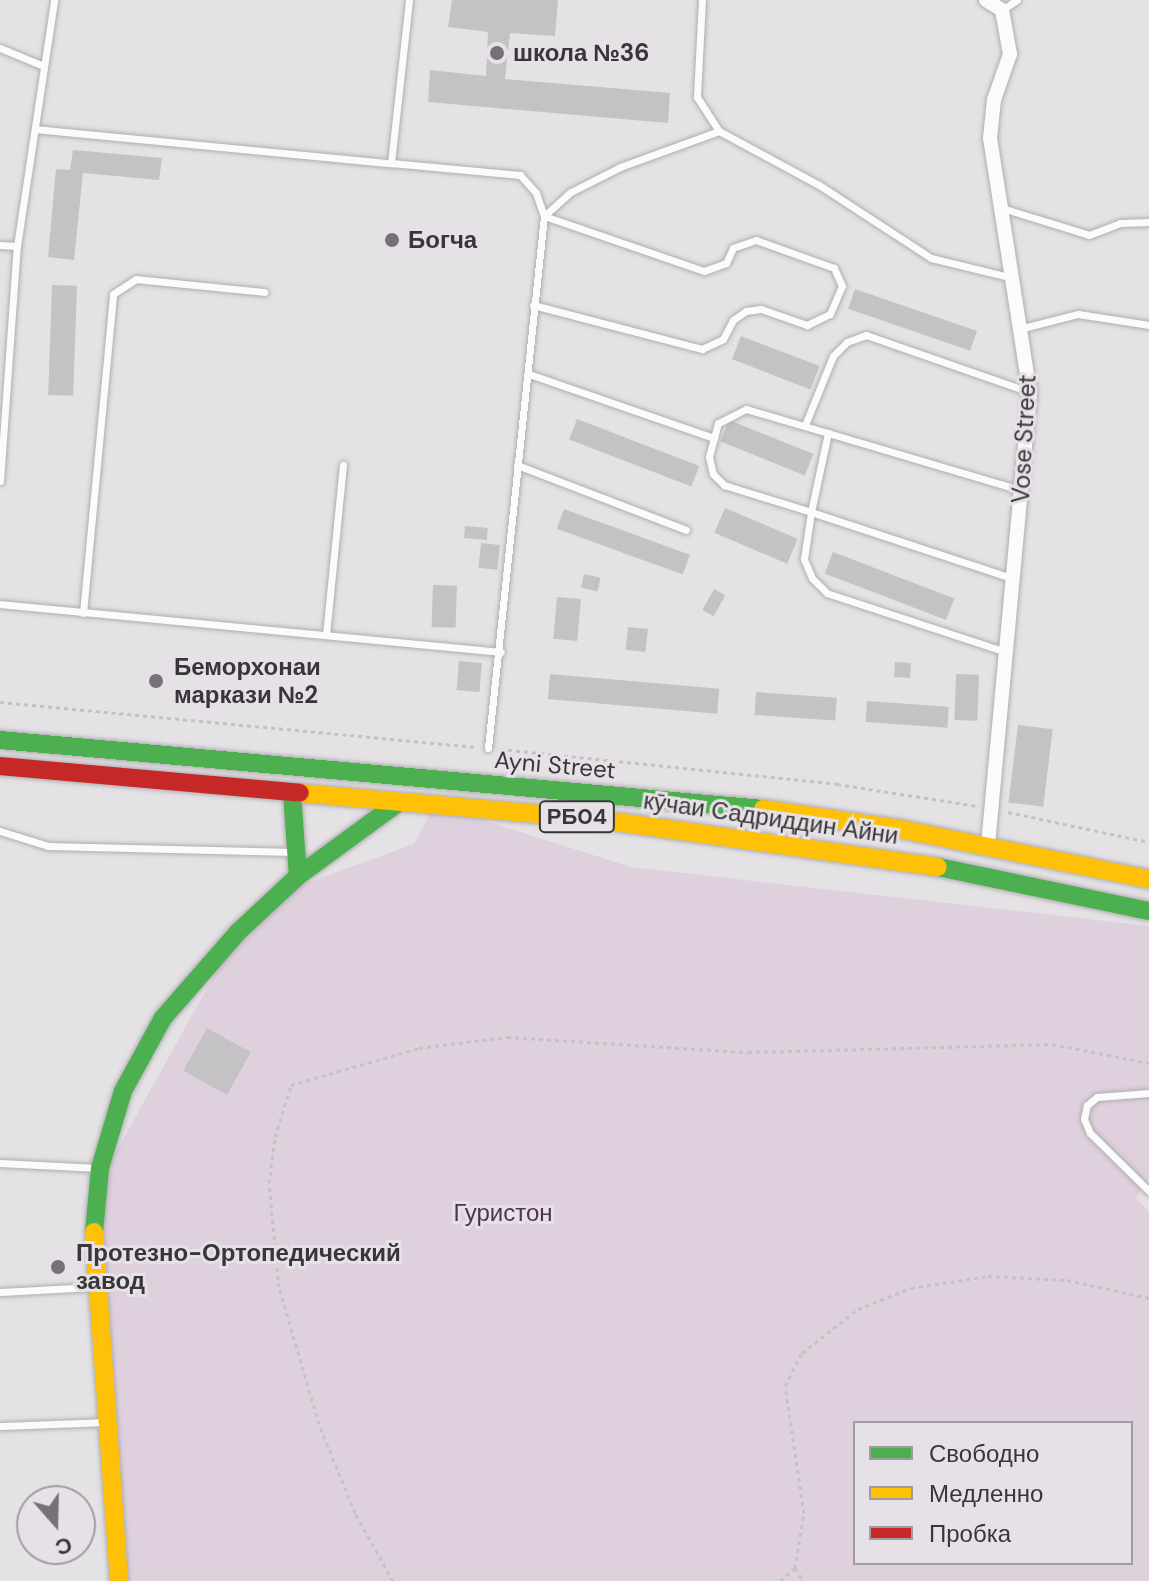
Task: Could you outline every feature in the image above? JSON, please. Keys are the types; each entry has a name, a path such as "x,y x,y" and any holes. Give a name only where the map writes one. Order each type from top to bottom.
{"main road":[{"name":"Ayni Street","path":"0,740 726,804 988,845 1149,879"},
{"name":"кӯчаи Садриддин Айни","path":"0,766 596,819 907,861 1149,911"},
{"path":"292,793 298,876"},
{"path":"119,1581 93,1287 100,1168 123,1091 163,1018 229,942 298,876 399,802"}],"street":[{"path":"986,0 1002,10"},
{"name":"Vose Street","path":"988,845 1030,392 1023,328 990,138 994,100 1010,54 1002,10"}],"lane":[{"path":"0,481 17,246 35,129 41,65 54,0"},
{"path":"391,163 409,0"},
{"path":"702,0 697,97 719,131 819,185 931,258 1013,278"},
{"path":"1002,10 1017,0"},
{"path":"0,48 41,65"},
{"path":"35,129 520,175 536,193 544,216 517,465 501,652 488,748"},
{"path":"544,216 571,192 620,167 719,131"},
{"path":"1000,207 1089,235 1120,223 1149,222"},
{"path":"533,305 702,349 714,347 746,311 761,309 807,325 820,321 830,314 842,286 834,268 756,240 733,248 726,263 704,271 544,216"},
{"path":"0,245 17,246"},
{"path":"83,613 113,294 136,279 264,292"},
{"path":"1023,328 1078,314 1149,325"},
{"path":"805,425 833,356 847,342 866,335 1030,392"},
{"path":"529,374 714,438"},
{"path":"1014,579 724,485 713,474 709,457 718,423 746,409 1023,491"},
{"path":"828,433 804,559 812,578 827,593 1008,653"},
{"path":"326,635 343,465"},
{"path":"517,465 686,530"},
{"path":"0,604 501,652"},
{"path":"0,831 48,846 296,852"},
{"path":"1149,1093 1097,1097 1087,1105 1084,1119 1090,1133 1149,1191"},
{"path":"0,1163 100,1168"},
{"path":"0,1292 93,1287"},
{"path":"0,1426 103,1422"}],"path":[{"path":"0,702 822,782 992,809 1149,842"},
{"path":"393,1581 355,1513 319,1424 279,1287 269,1183 275,1137 291,1085 419,1048 507,1037 748,1052 1052,1044 1149,1063"},
{"path":"780,1581 795,1568 804,1513 785,1386 802,1353 858,1309 937,1282 988,1276 1067,1280 1149,1298"},
{"path":"795,1568 803,1581"}],"green space":[{"name":"Гуристон","path":"435,805 631,867 1149,926 1149,1178 1136,1198 1149,1212 1149,1581 123,1581 87,1204 255,902 414,844"}],"building":[{"name":"школа №36","path":"452,0 558,0 555,36 510,33 505,79 670,93 668,123 428,102 430,70 486,76 488,32 448,27"},
{"path":"73,150 162,158 159,180 83,173 74,260 48,257 56,169 70,170"},
{"path":"52,285 77,286 73,396 48,395"},
{"path":"855,289 977,331 970,351 848,309"},
{"path":"741,336 819,366 810,389 732,359"},
{"path":"577,419 699,466 691,486 569,440"},
{"path":"729,420 813,454 805,475 720,441"},
{"path":"725,508 798,539 787,564 714,533"},
{"path":"564,509 690,555 683,575 557,529"},
{"path":"465,526 488,528 487,540 464,538"},
{"path":"481,543 500,545 497,570 478,568"},
{"path":"833,552 954,599 946,620 825,573"},
{"path":"584,574 601,578 597,591 581,588"},
{"path":"433,585 457,586 456,628 432,627"},
{"path":"714,589 725,595 714,616 702,610"},
{"path":"557,597 581,599 577,641 553,639"},
{"path":"628,627 648,629 645,652 626,650"},
{"path":"459,661 482,663 479,692 456,690"},
{"path":"895,662 911,663 910,678 894,677"},
{"path":"550,674 719,689 717,714 548,699"},
{"path":"956,674 979,675 977,721 954,720"},
{"path":"756,692 837,698 835,721 754,715"},
{"path":"867,701 949,707 947,728 866,722"},
{"path":"1018,725 1053,729 1043,807 1008,802"},
{"path":"207,1028 251,1052 227,1095 183,1071"}],"traffic: fast":[{"path":"0,740 763,809"},
{"path":"292,793 298,876"},
{"path":"94,1232 100,1168 123,1091 163,1018 238,932 298,876 399,802"},
{"path":"938,867 1149,911"}],"traffic: slow":[{"path":"300,793 596,819 938,867"},
{"path":"763,809 900,829 1149,879"},
{"path":"94,1232 119,1581"}],"traffic: jam":[{"path":"0,766 300,793"}],"place":[{"name":"школа №36","path":"497,53"},
{"name":"Богча","path":"392,240"},
{"name":"Беморхонаи маркази №2","path":"156,681"},
{"name":"Протезно-Ортопедический завод","path":"58,1267"}]}
